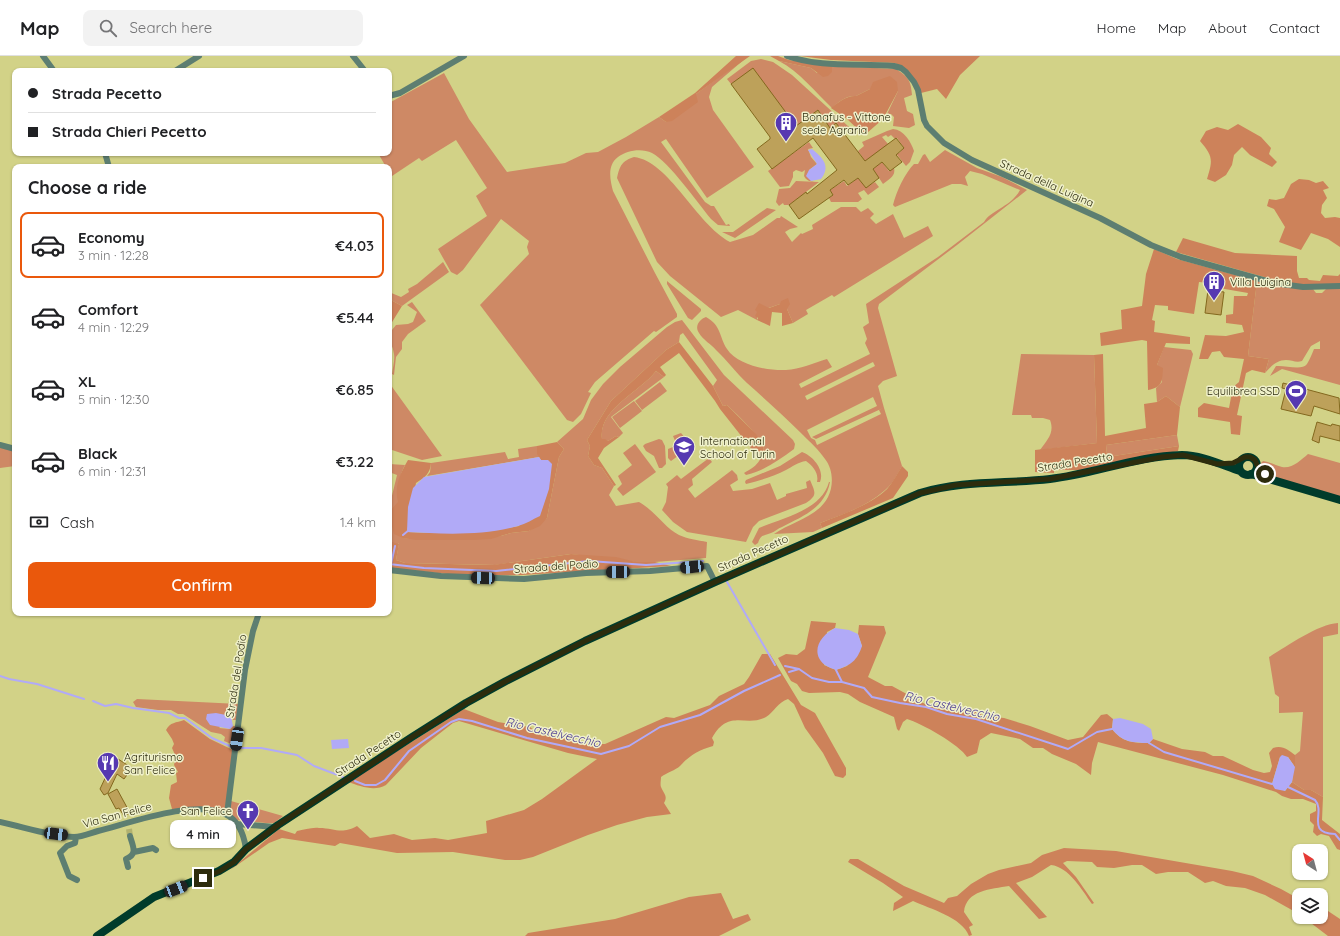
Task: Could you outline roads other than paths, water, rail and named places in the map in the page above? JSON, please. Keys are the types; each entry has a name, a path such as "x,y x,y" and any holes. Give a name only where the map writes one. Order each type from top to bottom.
{"main road":[{"name":"Strada Pecetto","path":"98,936 154,897 220,871 239,858 246,849 274,827 412,737 466,703 552,657 715,582 902,501 936,488 975,483 1050,479 1162,457 1183,455 1340,500"},
{"name":"Strada Pecetto","path":"1217,464 1233,463 1245,457 1250,457 1276,481"},
{"path":"1240,460 1238,466 1240,471"},
{"path":"1251,474 1255,471 1257,465"}],"street":[{"path":"43,56 52,68"},
{"path":"180,68 199,56"},
{"path":"353,56 363,68"},
{"path":"392,95 400,93 464,56"},
{"name":"Strada della Luigina","path":"787,56 811,62 840,65 888,65 901,68 910,77 918,90 924,120 927,126 944,143 972,160 1100,218 1151,245 1181,257 1274,283 1303,287 1340,286"},
{"path":"0,445 12,448"},
{"name":"Strada del Podio","path":"392,570 441,576 524,579 586,573 650,571 706,566 715,582"},
{"name":"Strada del Podio","path":"227,814 245,670 253,631 258,616"},
{"name":"Via San Felice","path":"0,822 76,837 128,826 166,813 192,809 227,814"},
{"path":"227,814 237,824 246,849"},
{"path":"237,824 274,827"},
{"path":"130,836 134,852"},
{"path":"76,837 76,843 66,846 60,854 69,876 77,880"},
{"path":"128,867 126,859 132,856 134,852 153,848 156,850"}],"waterway":[{"path":"403,535 409,530"},
{"path":"392,560 395,546"},
{"path":"392,564 424,568 496,571 589,561 646,565 703,561"},
{"path":"727,582 775,665"},
{"name":"Rio Castelvecchio","path":"785,666 799,669"},
{"name":"Rio Castelvecchio","path":"789,672 799,669 812,678 829,682 842,682 864,688 872,697 926,707 947,714 976,719 1068,749 1097,732 1112,729"},
{"path":"836,670 842,682"},
{"name":"Rio Castelvecchio","path":"355,781 365,785 376,785 385,780 409,751 451,722 459,719 472,721 527,738 601,754 629,746 660,727 700,715 744,691 780,675"},
{"name":"Rio Castelvecchio","path":"0,676 37,684 84,699"},
{"name":"Rio Castelvecchio","path":"93,701 105,706 116,704 169,713 179,718 185,718 212,738 232,747"},
{"name":"Rio Castelvecchio","path":"1149,743 1164,752 1272,784"},
{"name":"Rio Castelvecchio","path":"238,748 261,748 297,755 314,766 343,777"},
{"name":"Rio Castelvecchio","path":"1288,787 1315,800 1319,810 1318,826 1326,833 1335,834 1340,840"}],"tunnel":[{"path":"129,829 130,836"}],"place":[{"name":"Bonafus - Vittone sede Agraria","path":"786,142"},
{"name":"Villa Luigina","path":"1214,302"},
{"name":"Equilibrea SSD","path":"1296,410"},
{"name":"International School of Turin","path":"684,466"},
{"name":"Agriturismo San Felice","path":"108,782"},
{"name":"San Felice","path":"248,830"}]}
